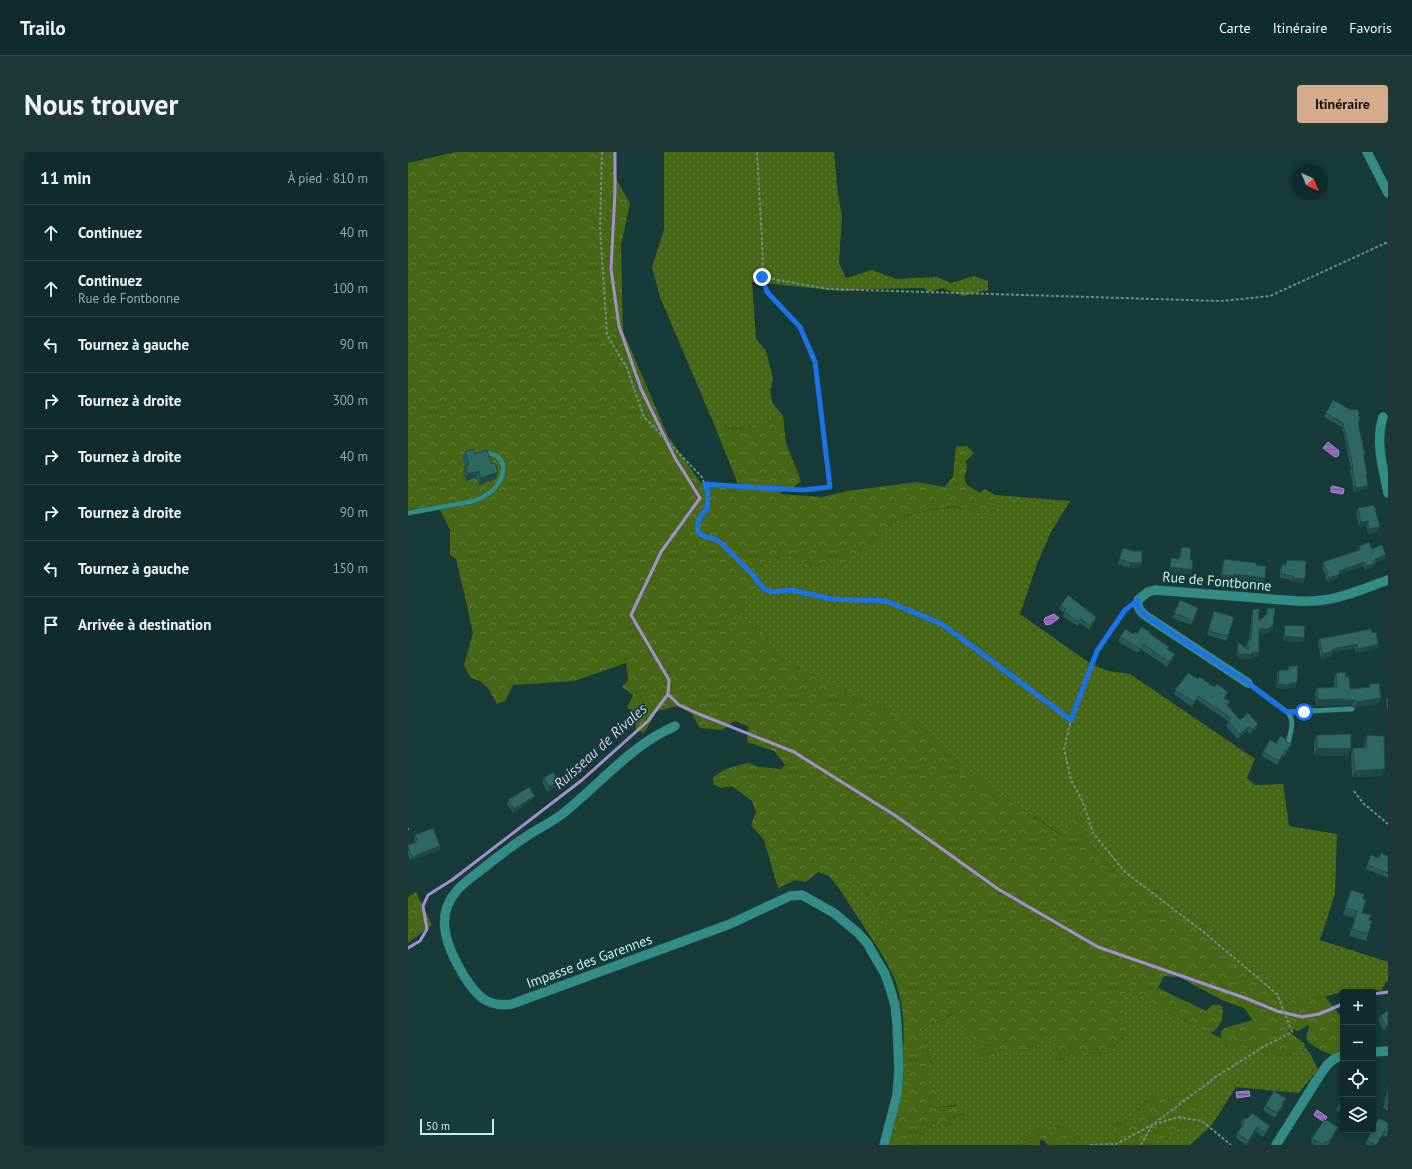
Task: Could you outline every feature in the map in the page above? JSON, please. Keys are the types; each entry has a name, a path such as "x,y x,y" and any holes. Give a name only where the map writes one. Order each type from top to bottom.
{"street":[{"path":"1367,152 1388,193"},
{"path":"1383,417 1380,427 1379,450 1388,493"},
{"name":"Rue de Fontbonne","path":"1138,600 1142,596 1155,590 1297,601 1319,601 1350,594 1388,580"},
{"path":"1138,600 1137,605 1140,611 1146,616 1248,683"},
{"name":"Impasse des Garennes","path":"675,726 651,738 629,755 562,814 510,847 458,888 451,898 447,908 445,927 447,938 459,968 472,988 484,999 502,1006 512,1004 730,924 790,896 802,895 834,913 858,933 885,974 890,988 898,1024 899,1070 897,1095 884,1145"},
{"path":"1376,1052 1388,1051"},
{"path":"1276,1145 1327,1065 1340,1056"}],"lane":[{"path":"408,513 474,501 484,497 493,490 503,475 503,462 500,458 488,453 481,453 475,456"},
{"path":"1248,683 1291,716 1293,720 1288,744"},
{"path":"1287,712 1352,709"}],"path":[{"path":"602,152 600,226 607,335 627,368 644,417 701,476 705,484 708,492 708,505 707,509 700,516 697,524 698,532 705,537 713,538 721,543 753,575 764,589 773,592 791,590 831,599 886,601 942,624 1071,720"},
{"path":"705,484 804,490 830,487 815,362 800,327 767,292 762,277 763,259 757,152"},
{"path":"762,277 828,289 1220,301 1270,296 1388,242"},
{"path":"1090,1145 1116,1144 1152,1125 1217,1076 1262,1047 1292,1032 1277,994 1205,933 1125,872 1093,833 1082,800 1071,780 1064,749 1071,720 1097,651 1125,610 1138,600"},
{"path":"1354,791 1363,803 1388,824"},
{"path":"1141,1145 1152,1125 1178,1117 1202,1121 1231,1145"}],"green space":[{"path":"456,152 615,152 617,180 630,204 621,245 623,331 668,436 700,482 725,488 739,487 716,429 754,428 783,416 786,443 801,481 793,488 781,488 781,494 822,497 847,491 917,482 944,487 953,477 956,447 967,446 974,453 966,461 967,469 964,478 967,485 980,493 985,489 995,495 996,511 978,513 960,506 915,513 886,525 885,538 847,561 820,568 794,556 773,558 752,571 755,591 739,610 749,627 762,629 777,657 859,699 904,716 928,733 941,749 995,791 1061,835 1069,827 1070,813 1078,810 1086,815 1085,822 1078,828 1094,849 1125,883 1136,876 1155,889 1177,910 1214,930 1217,941 1249,967 1265,975 1264,984 1280,1003 1294,999 1325,997 1340,1015 1340,1053 1332,1055 1312,1045 1306,1038 1309,1027 1308,1025 1298,1031 1290,1029 1288,1031 1305,1044 1302,1050 1298,1053 1294,1050 1284,1057 1266,1051 1257,1052 1227,1043 1221,1043 1221,1032 1224,1028 1253,1020 1244,1008 1222,1000 1179,977 1164,976 1158,988 1206,1011 1212,1005 1222,1006 1223,1014 1221,1022 1217,1028 1211,1033 1150,1004 1147,997 1126,992 1118,1003 1128,1030 1108,1054 1082,1053 1057,1060 1048,1034 1039,1035 1029,1052 996,1053 987,1064 978,1060 976,1051 988,1048 988,1046 973,1043 969,1034 953,1013 939,1023 924,1024 921,1035 931,1062 926,1074 930,1085 942,1094 932,1104 933,1108 967,1105 964,1114 953,1118 945,1125 938,1120 924,1130 916,1145 888,1145 900,1080 904,1035 898,991 889,968 876,945 886,922 855,873 844,874 850,883 840,890 829,876 818,872 806,882 795,880 778,888 764,840 751,825 756,812 752,801 732,786 721,788 713,784 713,777 726,769 748,763 759,767 781,769 785,765 774,751 747,742 748,726 735,721 722,730 700,728 692,714 678,706 657,711 644,733 636,729 636,713 627,708 633,695 622,687 628,680 626,663 574,681 513,685 505,701 497,704 488,688 481,682 470,677 464,665 473,633 456,559 450,555 450,530 438,506 408,510 408,163"},
{"path":"664,152 834,152 838,195 842,216 839,263 846,278 872,270 896,279 937,277 951,283 974,276 988,281 988,290 963,296 943,288 928,292 924,288 841,291 752,282 756,339 766,351 773,379 770,392 773,404 783,416 754,428 716,429 660,297 652,267 664,230"},
{"path":"995,495 1070,501 1051,532 1037,564 1020,614 1091,664 1108,671 1130,674 1255,759 1247,778 1255,785 1283,784 1289,826 1337,834 1335,894 1320,940 1388,962 1388,982 1386,982 1381,991 1376,989 1340,989 1340,992 1325,997 1294,999 1280,1003 1264,984 1265,975 1249,967 1217,941 1214,930 1177,910 1155,889 1125,883 1094,849 1078,828 1069,827 1062,835 995,791 941,749 928,733 904,716 859,699 777,657 762,629 749,627 739,610 754,591 752,571 773,558 794,556 820,568 886,525 915,513 960,506 978,513 995,511"},
{"path":"855,873 886,922 876,945 840,890 849,883 843,874"},
{"path":"416,892 432,925 408,943 408,897"},
{"path":"1126,992 1147,997 1150,1004 1221,1038 1221,1043 1227,1043 1257,1052 1266,1051 1284,1057 1294,1050 1302,1050 1304,1046 1311,1055 1318,1069 1299,1093 1236,1087 1212,1125 1190,1145 1150,1145 1164,1135 1203,1117 1196,1112 1199,1098 1187,1101 1176,1101 1166,1100 1154,1096 1126,1121 1115,1124 1115,1141 1111,1145 1073,1145 1079,1138 1068,1126 1044,1127 1033,1131 1020,1145 916,1145 924,1130 938,1120 945,1125 953,1118 964,1114 955,1105 933,1108 930,1085 926,1074 931,1061 921,1035 924,1024 939,1023 954,1013 969,1034 973,1043 988,1046 988,1048 976,1051 1029,1052 1039,1035 1048,1034 1057,1060 1082,1053 1108,1054 1128,1030 1118,1003"},
{"path":"1162,1093 1169,1101 1179,1093 1188,1101 1198,1093 1199,1098 1196,1112 1204,1117 1189,1129 1177,1128 1175,1135 1164,1136 1150,1145 1111,1145 1115,1141 1115,1124 1126,1121 1154,1096"},
{"path":"1068,1126 1079,1138 1073,1145 1048,1145 1042,1139 1040,1141 1040,1145 1020,1145 1033,1131 1044,1127"}],"shaded area":[{"path":"1328,442 1339,451 1338,456 1335,457 1323,448"},
{"path":"1333,486 1344,489 1343,494 1331,492 1331,487"},
{"path":"1054,614 1059,618 1051,624 1046,625 1044,621 1045,618"},
{"path":"1249,1091 1250,1096 1237,1098 1236,1092"},
{"path":"1317,1110 1327,1117 1324,1122 1314,1115"}],"building":[{"path":"1333,400 1351,410 1358,409 1360,422 1358,422 1365,455 1368,485 1356,488 1343,423 1326,413"},
{"path":"473,449 475,454 487,450 492,464 495,463 498,472 481,478 479,471 468,474 465,466 469,464 465,452"},
{"path":"1374,505 1380,527 1369,529 1368,521 1361,522 1358,508"},
{"path":"1369,542 1372,549 1382,545 1386,555 1375,559 1376,561 1373,562 1374,564 1366,566 1365,562 1339,571 1340,574 1329,578 1323,562 1360,550 1359,546"},
{"path":"1182,547 1191,548 1190,560 1193,560 1192,570 1170,567 1171,558 1180,559"},
{"path":"1123,548 1133,551 1142,551 1142,563 1130,563 1119,559"},
{"path":"1224,559 1256,563 1256,565 1266,566 1265,578 1234,574 1234,576 1222,575"},
{"path":"1287,560 1306,561 1305,579 1293,578 1293,576 1281,574 1282,565 1286,565"},
{"path":"1068,595 1096,617 1090,626 1081,619 1079,622 1064,612 1066,609 1061,605"},
{"path":"1180,600 1198,608 1193,621 1174,613"},
{"path":"1267,608 1275,608 1273,625 1268,629 1259,629 1259,652 1251,652 1253,654 1238,654 1238,642 1248,650 1248,640 1251,640 1253,609 1259,609 1259,621 1267,614"},
{"path":"1214,611 1234,617 1228,636 1208,631"},
{"path":"1285,625 1305,626 1304,638 1284,636"},
{"path":"1141,627 1169,647 1167,649 1175,654 1169,662 1143,644 1140,649 1120,637 1125,629 1137,634"},
{"path":"1371,629 1372,633 1376,632 1378,644 1358,649 1357,644 1333,649 1333,651 1323,654 1319,639"},
{"path":"1289,666 1298,666 1297,683 1291,683 1290,685 1278,684 1279,670 1289,670"},
{"path":"1346,672 1346,677 1349,677 1350,689 1370,687 1370,684 1379,683 1381,698 1357,702 1354,700 1343,699 1318,700 1317,688 1337,687 1336,673"},
{"path":"1188,673 1198,679 1200,677 1214,687 1217,684 1228,692 1224,698 1230,701 1227,705 1240,720 1248,713 1258,724 1252,730 1249,726 1240,734 1228,721 1231,718 1198,696 1194,702 1175,690"},
{"path":"1351,734 1351,749 1317,748 1317,735"},
{"path":"1367,735 1384,736 1385,769 1355,771 1353,748 1366,748"},
{"path":"1280,736 1286,739 1287,743 1292,743 1279,761 1263,752 1270,740 1276,743"},
{"path":"553,772 559,781 549,787 544,778"},
{"path":"529,787 535,796 514,809 508,800"},
{"path":"433,828 440,846 412,857 408,845 418,841 415,835"},
{"path":"1381,853 1388,856 1388,873 1367,865 1371,855 1379,858"},
{"path":"1351,890 1364,894 1363,899 1366,900 1362,913 1371,915 1369,920 1372,921 1368,934 1352,929 1357,911 1345,908"},
{"path":"1388,1011 1388,1025 1386,1026 1380,1016"},
{"path":"1388,1088 1388,1106 1385,1104"},
{"path":"1274,1091 1286,1098 1282,1104 1283,1107 1281,1107 1277,1113 1265,1106"},
{"path":"1252,1113 1270,1126 1265,1133 1257,1127 1248,1141 1237,1133 1244,1124 1243,1119 1248,1118"},
{"path":"1379,1118 1388,1123 1388,1131 1387,1133 1384,1131 1375,1145 1367,1140 1370,1133 1376,1133 1376,1123"},
{"path":"1324,1120 1338,1127 1328,1143 1326,1141 1323,1145 1312,1138"}],"waterway":[{"name":"Ruisseau de Rivales","path":"408,948 420,941 427,929 423,906 428,895 452,880 582,780 648,721 668,694 669,680 631,615 661,552 700,498 675,458 641,389 619,326 611,269 615,192 615,152"},
{"path":"668,694 679,705 794,752 896,816 998,889 1098,947 1245,998 1277,1011 1302,1017 1319,1014 1340,1005"},
{"path":"1376,994 1388,992"}],"route":[{"path":"762,277 767,292 800,327 815,362 830,487 804,490 705,484 708,492 707,509 700,516 697,524 698,532 705,537 713,538 721,543 753,575 764,589 773,592 791,590 831,599 886,601 942,624 1071,720 1097,651 1125,610 1138,600 1137,605 1140,611 1146,616 1248,683 1287,712 1304,712"}]}
